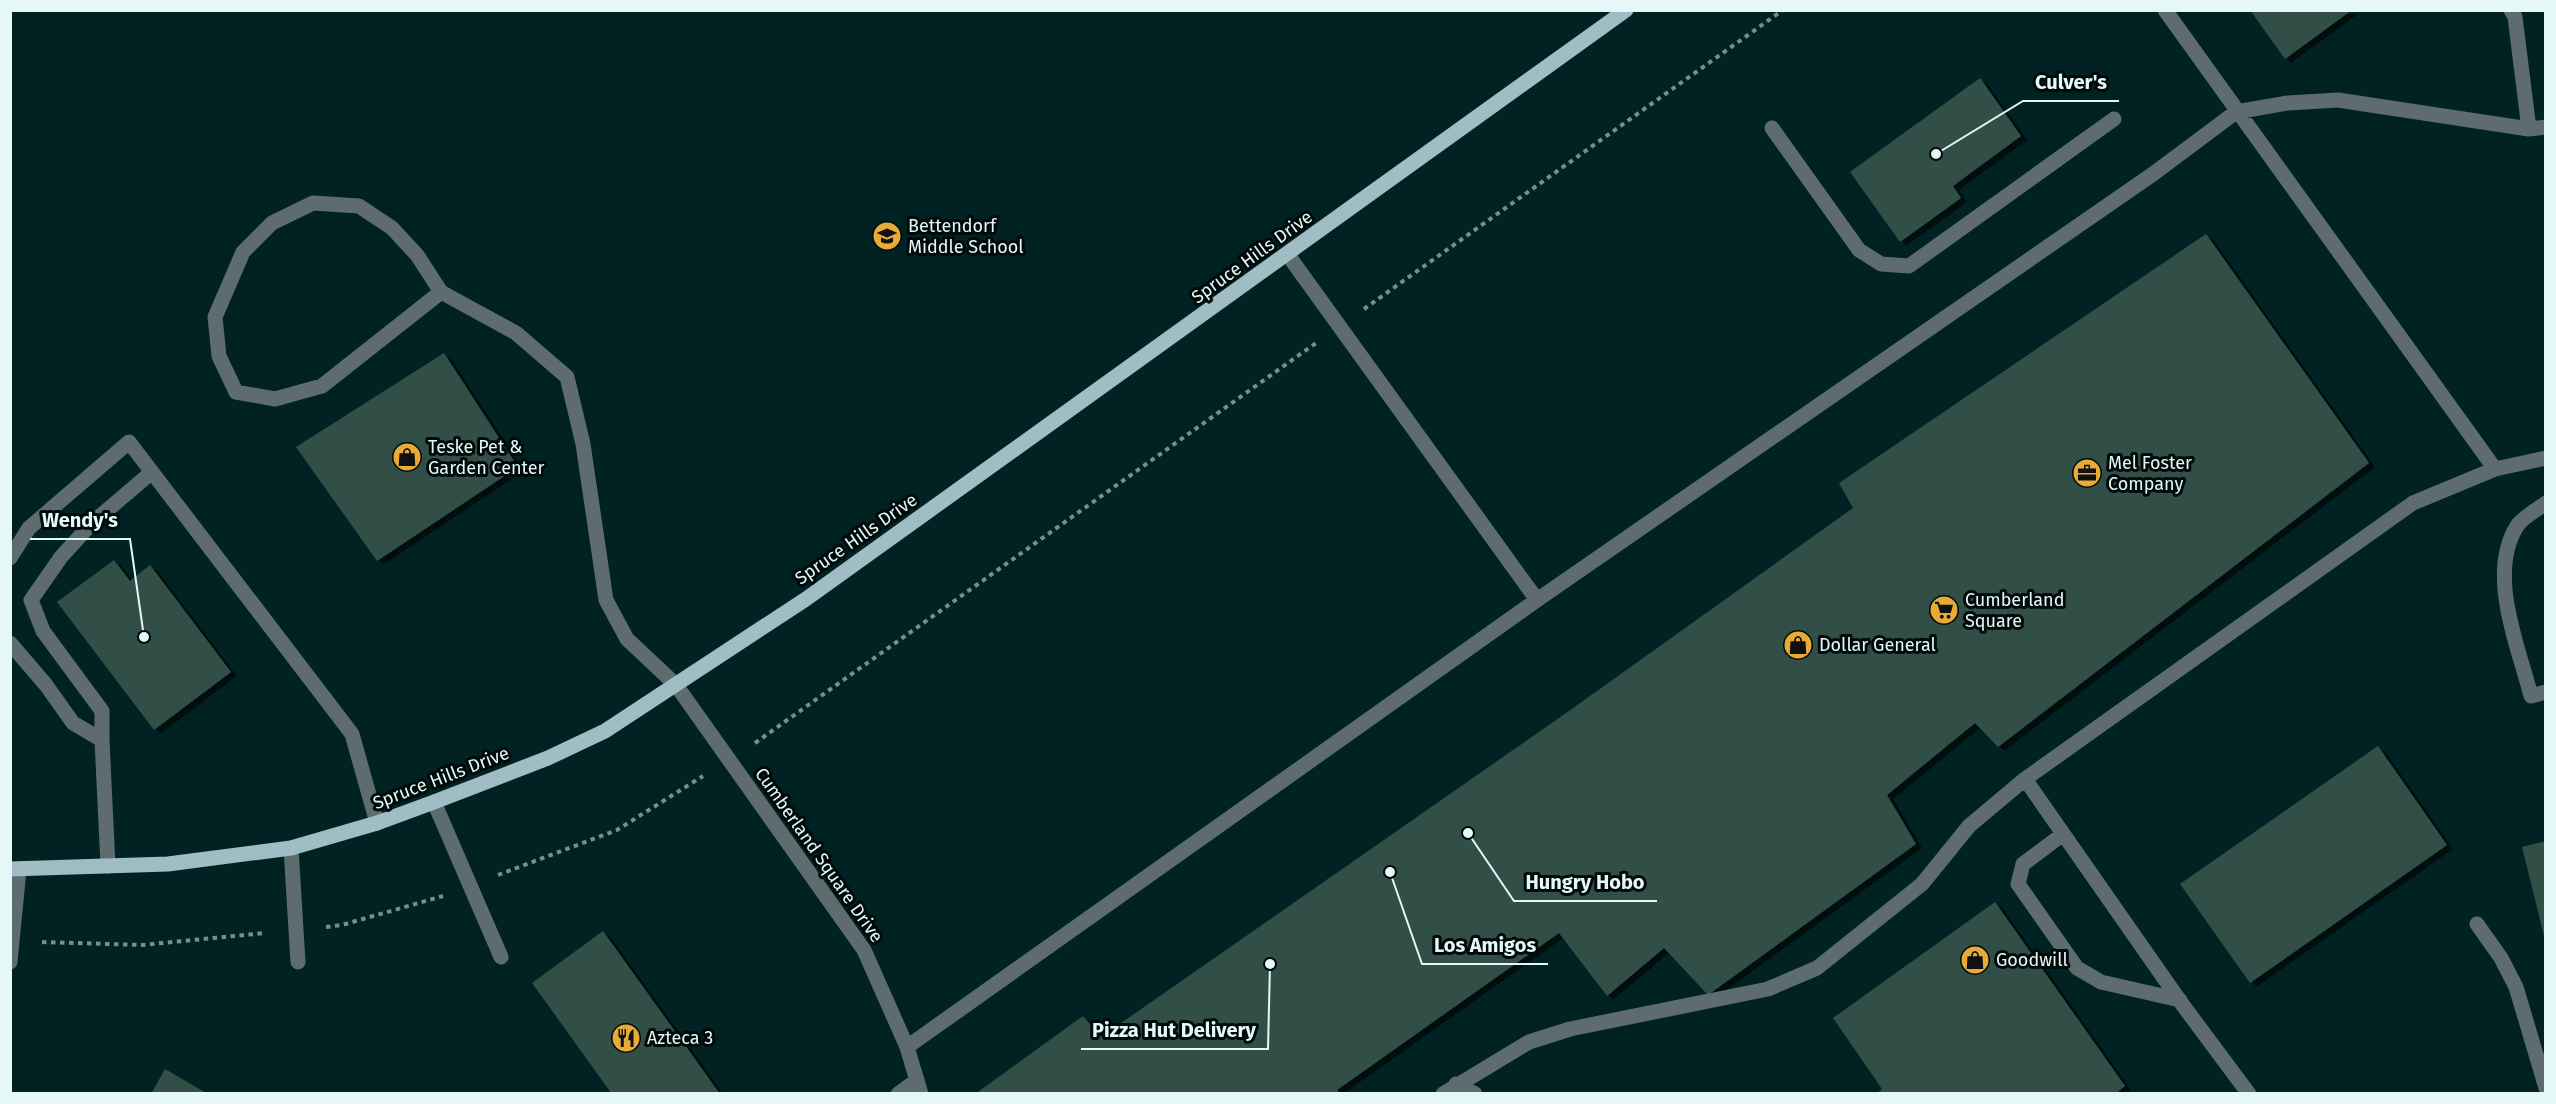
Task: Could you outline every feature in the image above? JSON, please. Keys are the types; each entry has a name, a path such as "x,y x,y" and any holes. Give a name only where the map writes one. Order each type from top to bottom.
{"main road":[{"name":"Spruce Hills Drive","path":"15,870 168,864 291,848 377,823 434,802 549,758 596,735 676,686 806,599 1288,255 1626,10"}],"street":[{"path":"2165,10 2236,112 2495,469"},
{"path":"2511,10 2515,17 2529,129"},
{"path":"907,1047 1537,600 2153,174 2236,112 2288,103 2338,100 2529,129 2546,127"},
{"path":"1772,128 1859,250 1881,264 1909,266 2115,119"},
{"path":"313,203 358,206 392,228 417,255 441,292 322,386 275,399 236,392 219,356 215,317 243,252 272,223 313,203"},
{"path":"1288,255 1537,600"},
{"name":"Cumberland Square Drive","path":"441,292 516,333 567,377 583,444 606,600 627,639 676,686 864,950 907,1047 919,1087"},
{"path":"10,558 29,528 129,442 352,734 377,823"},
{"path":"1450,1089 1529,1042 1570,1029 1768,989 1816,968 1922,884 1969,826 2025,779 2413,503 2495,469 2546,458"},
{"path":"108,866 102,711 43,631 31,600 61,557 92,523 153,472"},
{"path":"2546,503 2518,525 2505,555 2503,587 2531,696 2546,692"},
{"path":"10,643 46,685 73,723 102,740"},
{"path":"2025,779 2249,1094"},
{"path":"434,802 501,957"},
{"path":"2063,834 2023,864 2018,884 2077,968 2101,982 2180,1000"},
{"path":"291,848 298,963"},
{"path":"10,962 13,941 15,870"},
{"path":"2477,924 2501,958 2516,987 2546,1088"},
{"path":"898,1094 919,1087"},
{"path":"1450,1089 1475,1094"}],"path":[{"path":"13,941 142,945 342,925 446,895 617,830 729,760 1784,10"}],"building":[{"path":"2250,10 2352,10 2285,59"},
{"path":"1980,78 2021,136 1953,186 1961,198 1900,242 1850,172"},
{"name":"Cumberland Square","path":"2206,234 2369,463 1998,747 1975,723 1887,795 1916,844 1708,995 1664,948 1607,996 1559,933 1337,1090 1340,1094 975,1094 1083,1016 1101,1037 1569,711 1853,508 1839,483"},
{"name":"Teske Pet & Garden Center","path":"444,353 518,467 377,561 296,447"},
{"path":"114,560 130,581 150,565 231,672 154,730 57,602"},
{"path":"2378,746 2447,845 2250,983 2180,884"},
{"path":"2546,841 2546,940 2545,940 2522,847"},
{"name":"Goodwill","path":"1995,902 2125,1086 2115,1094 1876,1094 1882,1089 1833,1018"},
{"name":"Azteca 3","path":"603,931 720,1094 612,1094 532,983"},
{"path":"165,1069 208,1094 151,1094"}],"place":[{"name":"Culver's","path":"1936,154"},
{"name":"Bettendorf Middle School","path":"887,236"},
{"name":"Teske Pet & Garden Center","path":"407,457"},
{"name":"Mel Foster Company","path":"2087,473"},
{"name":"Cumberland Square","path":"1944,610"},
{"name":"Wendy's","path":"144,637"},
{"name":"Dollar General","path":"1798,645"},
{"name":"Hungry Hobo","path":"1468,833"},
{"name":"Los Amigos","path":"1390,872"},
{"name":"Goodwill","path":"1975,960"},
{"name":"Pizza Hut Delivery","path":"1270,964"},
{"name":"Azteca 3","path":"626,1038"}]}
